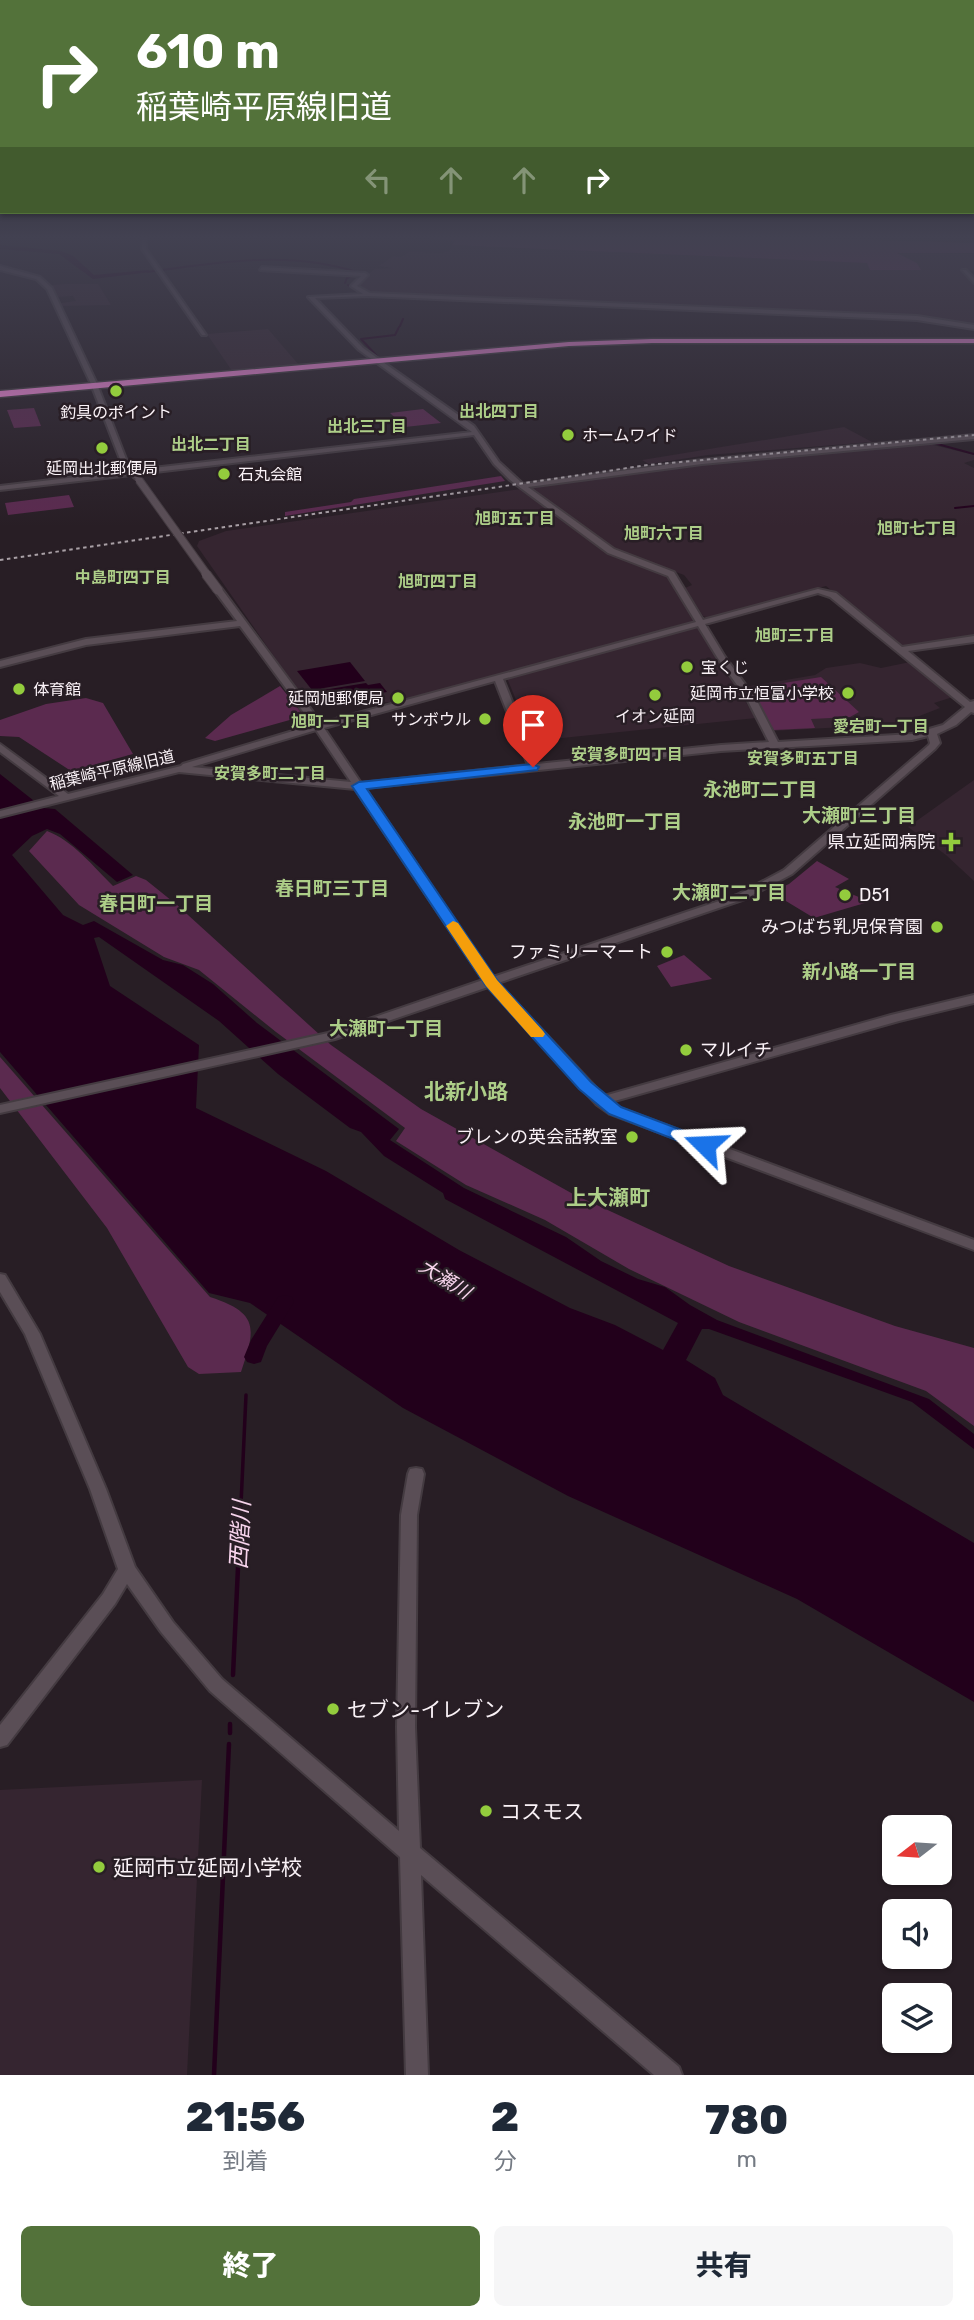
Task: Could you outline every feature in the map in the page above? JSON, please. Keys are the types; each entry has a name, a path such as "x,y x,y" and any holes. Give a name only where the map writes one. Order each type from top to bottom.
{"highway":[{"path":"0,395 620,342 974,342"}],"street":[{"path":"69,334 95,386 123,459 319,727 491,983 601,1101 615,1111 974,1245"},
{"path":"346,334 378,361 469,425 505,473 611,551 671,574 751,699 775,745"},
{"path":"0,488 136,477 477,433"},
{"path":"523,486 676,465 974,438"},
{"path":"179,769 204,758 799,595 822,591 833,595 973,707"},
{"path":"0,664 86,642 244,623"},
{"path":"900,650 974,639"},
{"path":"498,678 533,767"},
{"name":"稲葉崎平原線旧道","path":"0,814 179,769 359,786 775,745 912,737 932,733 956,723 973,707"},
{"path":"5,1108 331,1036 741,897 781,877 932,747 935,743 932,733"},
{"path":"0,747 65,796"},
{"path":"601,1101 895,1018 974,999"},
{"path":"0,1279 32,1334 98,1489 127,1570 167,1627 216,1685 671,2075"},
{"path":"416,1474 409,1515 406,1727 417,2075"},
{"path":"0,1739 109,1599 127,1570"}],"shaded area":[{"path":"207,334 272,334 299,365 232,371"},
{"path":"34,408 41,426 14,428 7,410"},
{"path":"423,409 441,423 405,427 390,413"},
{"path":"844,427 872,442 708,455 649,464 642,460"},
{"path":"925,443 974,455 974,460 964,463 974,468 974,638 902,647 826,586 708,618 703,616 685,588 692,585 684,575 610,547 531,488 709,463"},
{"path":"501,476 505,481 285,516 285,512 351,502 354,499"},
{"path":"521,489 609,554 669,577 694,621 395,703 301,695 197,546 199,541 226,531"},
{"path":"69,495 74,507 8,515 5,503"},
{"path":"690,628 699,628 756,718 533,741 507,678"},
{"name":"延岡市立恒富小学校","path":"910,662 953,697 934,703 940,708 891,727 771,731 744,687 815,675 826,668 860,663 881,668"},
{"path":"821,677 859,712 850,717 811,719 815,728 774,730 746,689"},
{"path":"280,686 304,716 215,741 205,738 231,715"},
{"path":"86,698 103,703 133,754 71,771 19,737 0,736 0,720 46,704"},
{"name":"県立延岡病院","path":"974,780 974,881 946,855 908,827"},
{"path":"47,831 74,847 113,886 136,876 146,880 331,1045 421,1109 573,1194 729,1266 895,1326 974,1348 974,1426 926,1391 739,1322 629,1269 545,1220 466,1185 396,1141 405,1128 276,1032 199,970 164,957 79,905 29,851"},
{"path":"817,861 849,879 835,887 861,898 865,903 814,918 771,892 789,884"},
{"path":"684,955 712,979 671,987 657,966"},
{"path":"0,1057 210,1297 238,1309 245,1316 251,1333 241,1372 199,1374 188,1367 107,1228 0,1088"},
{"name":"延岡市立延岡小学校","path":"202,1780 187,2075 0,2075 0,1790"}],"water":[{"path":"350,662 365,681 312,690 297,671"},
{"path":"380,683 387,692 351,698 311,692"},
{"name":"大瀬川","path":"0,774 43,808 55,809 133,875 117,882 60,834 47,829 32,836 12,855 63,915 83,925 94,921 163,960 183,965 213,984 257,1023 399,1129 390,1140 464,1188 566,1237 601,1261 638,1279 665,1287 717,1320 929,1399 974,1434 974,1449 912,1402 709,1329 702,1329 686,1360 715,1378 723,1395 974,1543 974,1702 797,1599 568,1496 403,1408 250,1303 209,1293 0,1052","holes":["99,937 219,1021 278,1074 350,1128 361,1132 384,1156 443,1193 445,1199 678,1323 663,1350 615,1325 570,1308 459,1250 326,1171 196,1108 199,1045 110,986 94,938"]}],"waterway":[{"path":"377,356 361,339 396,334"},
{"path":"930,442 974,454"},
{"path":"955,508 974,506"},
{"name":"西階川","path":"254,1357 258,1345 285,1302"},
{"name":"西階川","path":"239,1548 246,1395"},
{"name":"西階川","path":"233,1675 239,1546"},
{"path":"230,1724 230,1733"},
{"path":"214,2075 229,1744"}],"railway":[{"path":"0,560 648,465 974,435"}],"slow traffic":[{"path":"453,926 491,983 537,1034"}],"place":[{"name":"釣具のポイント","path":"116,391"},
{"name":"ホームワイド","path":"568,435"},
{"name":"延岡出北郵便局","path":"102,448"},
{"name":"石丸会館","path":"224,474"},
{"name":"宝くじ","path":"687,667"},
{"name":"体育館","path":"19,689"},
{"name":"延岡市立恒富小学校","path":"848,693"},
{"name":"イオン延岡","path":"655,695"},
{"name":"延岡旭郵便局","path":"398,698"},
{"name":"サンボウル","path":"485,719"},
{"name":"県立延岡病院","path":"951,842"},
{"name":"D51","path":"845,895"},
{"name":"みつばち乳児保育園","path":"937,927"},
{"name":"ファミリーマート","path":"667,952"},
{"name":"マルイチ","path":"686,1050"},
{"name":"ブレンの英会話教室","path":"632,1137"},
{"name":"セブン-イレブン","path":"333,1709"},
{"name":"コスモス","path":"486,1811"},
{"name":"延岡市立延岡小学校","path":"99,1867"}],"district":[{"name":"出北四丁目","path":"499,411"},
{"name":"出北三丁目","path":"367,426"},
{"name":"出北二丁目","path":"211,444"},
{"name":"旭町五丁目","path":"515,518"},
{"name":"旭町七丁目","path":"917,528"},
{"name":"旭町六丁目","path":"664,533"},
{"name":"中島町四丁目","path":"123,577"},
{"name":"旭町四丁目","path":"438,581"},
{"name":"旭町三丁目","path":"795,635"},
{"name":"旭町一丁目","path":"331,721"},
{"name":"愛宕町一丁目","path":"881,726"},
{"name":"安賀多町四丁目","path":"627,754"},
{"name":"安賀多町五丁目","path":"803,758"},
{"name":"安賀多町二丁目","path":"270,773"},
{"name":"永池町二丁目","path":"760,789"},
{"name":"大瀬町三丁目","path":"859,815"},
{"name":"永池町一丁目","path":"625,821"},
{"name":"春日町三丁目","path":"332,888"},
{"name":"大瀬町二丁目","path":"729,892"},
{"name":"春日町一丁目","path":"156,903"},
{"name":"新小路一丁目","path":"859,971"},
{"name":"大瀬町一丁目","path":"386,1028"},
{"name":"北新小路","path":"466,1091"},
{"name":"上大瀬町","path":"608,1197"}],"route":[{"path":"533,767 359,786 491,983 585,1085 615,1111 705,1145"}]}
